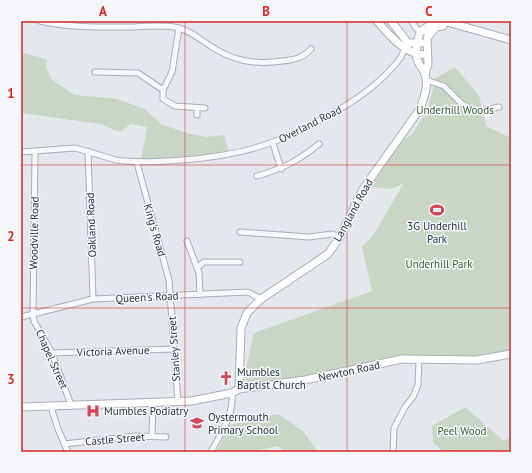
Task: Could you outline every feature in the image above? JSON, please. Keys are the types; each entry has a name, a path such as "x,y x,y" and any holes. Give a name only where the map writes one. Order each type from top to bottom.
{"main road":[{"path":"377,21 416,55 425,77"},
{"path":"391,21 406,46"},
{"path":"416,55 420,32 433,24 463,27 511,40"},
{"path":"430,32 433,24"},
{"name":"Langland Road","path":"235,391 241,328 247,313 261,299 328,254 340,237 363,189 420,109 425,94 425,77 428,64 426,43 430,32"},
{"path":"406,46 426,43"},
{"path":"416,55 427,55"},
{"name":"Newton Road","path":"21,407 191,401 235,391 305,380 402,359 477,360 511,354"}],"street":[{"path":"40,21 71,26 149,24 179,28 192,33 222,53 247,62 269,63 297,59 306,55 311,49"},
{"path":"412,21 414,27 420,32 430,32"},
{"path":"179,28 172,72 163,90 163,99 175,106 205,108"},
{"name":"Overland Road","path":"21,152 35,152 55,148 75,148 114,160 137,163 232,155 273,143 309,126 365,94 402,56 406,46"},
{"path":"95,72 138,73 163,90"},
{"path":"425,77 444,86 462,104 477,112 499,107"},
{"path":"197,108 197,115"},
{"path":"273,143 280,169"},
{"path":"257,176 280,169 301,158 319,144"},
{"name":"Oakland Road","path":"88,151 93,300"},
{"name":"Woodville Road","path":"33,314 35,152"},
{"name":"King's Road","path":"137,163 169,280 170,296"},
{"path":"240,232 309,237 332,234 340,237"},
{"path":"187,241 197,268 200,294"},
{"path":"197,268 204,262 240,262"},
{"name":"Queen's Road","path":"21,317 93,300 248,292 261,299"},
{"name":"Stanley Street","path":"170,296 178,402"},
{"name":"Chapel Street","path":"33,314 34,321 52,353 71,405"},
{"name":"Victoria Avenue","path":"52,353 174,349"},
{"path":"393,452 394,428 405,407 413,397 418,385 419,359"},
{"path":"211,452 226,425 233,404 235,391"},
{"path":"152,436 153,402"},
{"path":"51,407 68,452"},
{"name":"Castle Street","path":"64,444 118,437 166,437"}],"green space":[{"path":"21,52 47,60 46,67 52,80 75,95 117,99 145,109 161,124 186,133 206,137 224,135 229,153 141,160 147,127 131,124 120,132 100,124 21,113"},
{"name":"Underhill Park","path":"455,67 479,96 486,126 511,138 511,350 489,356 418,357 345,371 256,384 248,383 244,376 254,333 372,291 362,247 374,234 404,183 392,189 371,187 399,143 412,134 428,108 436,78"},
{"name":"Peel Wood","path":"465,407 504,441 511,437 511,452 444,452 433,443 432,426"},
{"path":"278,414 303,431 318,452 287,452 277,446 251,452 217,452 229,425"}],"place":[{"name":"3G Underhill Park","path":"437,210"},
{"name":"Mumbles Baptist Church","path":"226,378"},
{"name":"Mumbles Podiatry","path":"93,411"},
{"name":"Oystermouth Primary School","path":"197,423"}],"park label":[{"name":"Underhill Woods","path":"455,110"}]}
